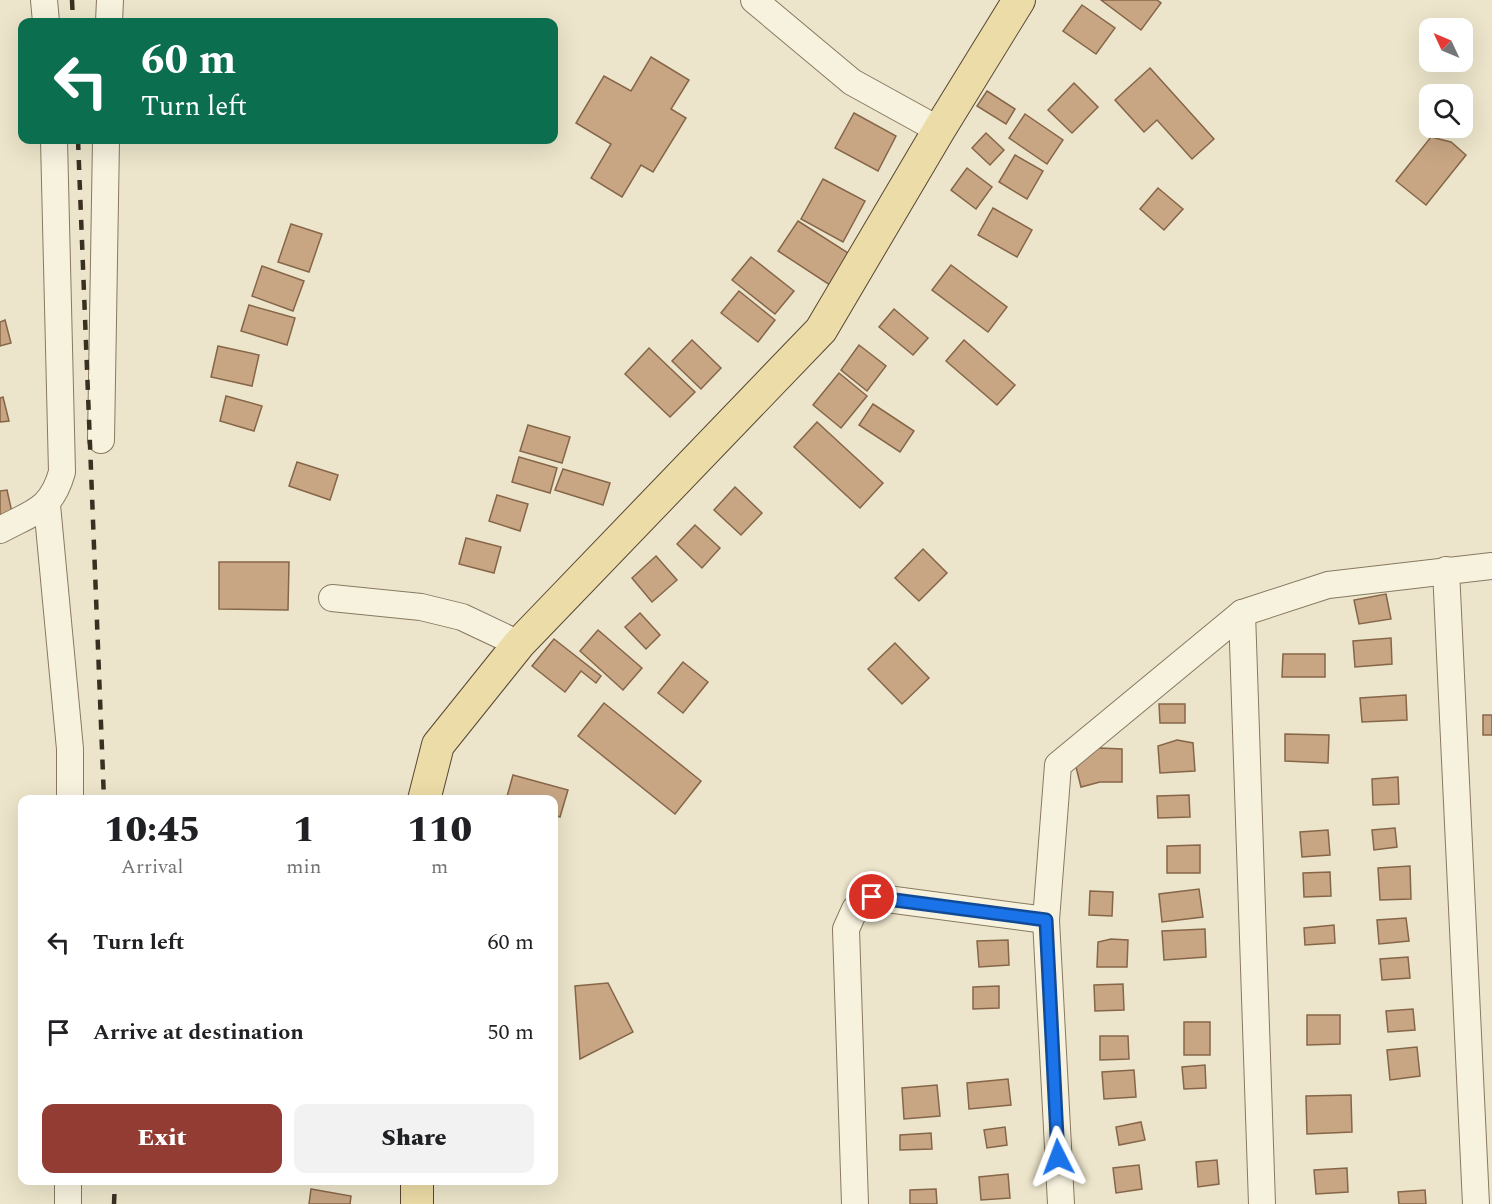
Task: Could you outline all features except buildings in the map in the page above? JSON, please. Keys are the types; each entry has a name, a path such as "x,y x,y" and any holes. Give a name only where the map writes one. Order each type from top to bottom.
{"main road":[{"path":"425,795 438,745 519,644 821,330 1019,0"},
{"path":"417,1185 417,1204"}],"street":[{"path":"44,0 46,18"},
{"path":"109,18 110,0"},
{"path":"754,0 852,82 939,130"},
{"path":"0,530 47,505 56,490 62,472 54,144"},
{"path":"101,440 106,144"},
{"path":"47,505 70,749 69,795"},
{"path":"1060,1204 1046,920 1058,765 1242,613 1328,585 1492,566"},
{"path":"1446,570 1476,1204"},
{"path":"332,598 421,607 452,614 519,644"},
{"path":"1242,613 1262,1204"},
{"path":"855,1204 846,928 855,909 872,897 1046,920"},
{"path":"68,1185 68,1204"}],"railway":[{"path":"72,0 73,18"},
{"path":"78,144 104,795"},
{"path":"114,1204 115,1185"}],"route":[{"path":"872,897 1046,920 1058,1157"}]}
